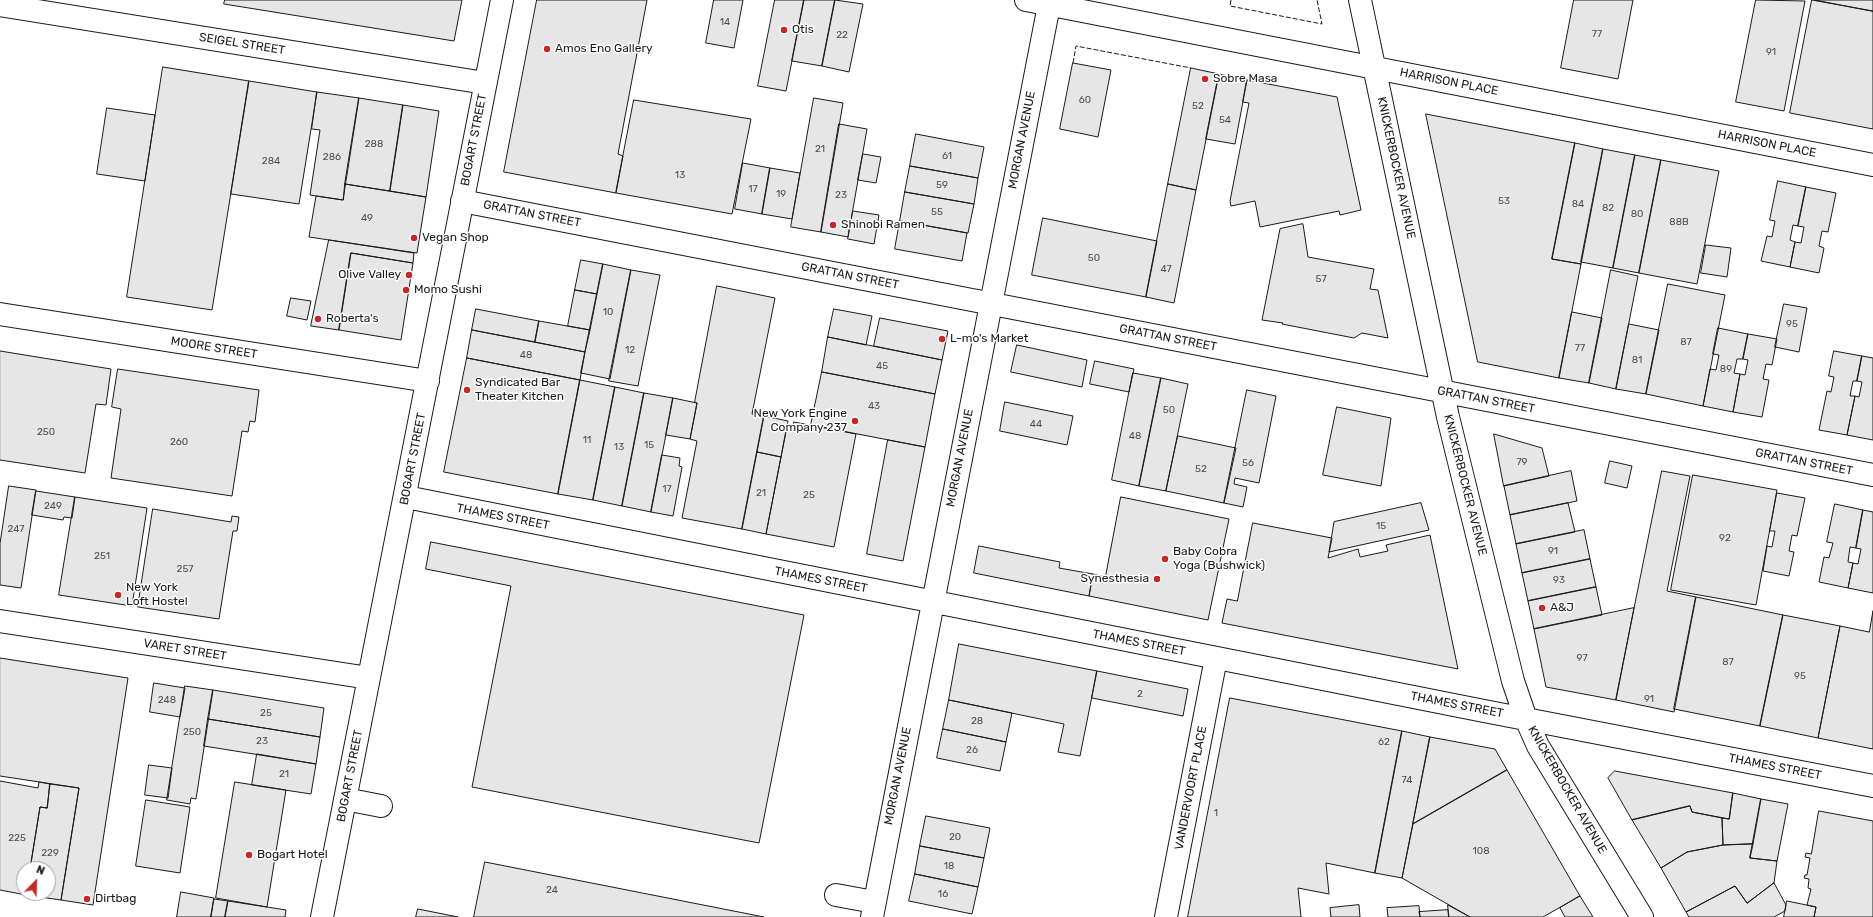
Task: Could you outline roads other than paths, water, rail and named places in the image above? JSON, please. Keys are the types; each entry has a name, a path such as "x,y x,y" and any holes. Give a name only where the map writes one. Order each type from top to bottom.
{"street":[{"name":"BOGART STREET","path":"322,917 406,497 502,0"},
{"name":"HARRISON PLACE","path":"1026,0 1049,2 1375,69 1422,76 1873,165"},
{"name":"KNICKERBOCKER AVENUE","path":"1360,0 1443,392 1513,681 1538,746 1642,917"},
{"name":"MORGAN AVENUE","path":"873,910 1049,2"},
{"name":"SEIGEL STREET","path":"0,6 485,82"},
{"name":"GRATTAN STREET","path":"462,201 1873,475"},
{"name":"MOORE STREET","path":"0,314 428,381"},
{"name":"THAMES STREET","path":"406,497 1216,658 1873,786"},
{"name":"VARET STREET","path":"0,621 369,678"},
{"name":"VANDERVOORT PLACE","path":"1166,917 1216,658"},
{"path":"345,799 381,806"},
{"path":"836,895 873,910"}],"place":[{"name":"Otis","path":"784,30"},
{"name":"Amos Eno Gallery","path":"547,49"},
{"name":"Sobre Masa","path":"1205,79"},
{"name":"Shinobi Ramen","path":"833,225"},
{"name":"Vegan Shop","path":"414,238"},
{"name":"Olive Valley","path":"409,275"},
{"name":"Momo Sushi","path":"406,290"},
{"name":"Roberta's","path":"318,319"},
{"name":"L-mo's Market","path":"942,339"},
{"name":"Syndicated Bar Theater Kitchen","path":"467,390"},
{"name":"New York Engine Company 237","path":"855,421"},
{"name":"Baby Cobra Yoga (Bushwick)","path":"1165,559"},
{"name":"Synesthesia","path":"1157,579"},
{"name":"New York Loft Hostel","path":"118,595"},
{"name":"A&J","path":"1542,608"},
{"name":"Bogart Hotel","path":"249,855"},
{"name":"Dirtbag","path":"87,899"}]}
